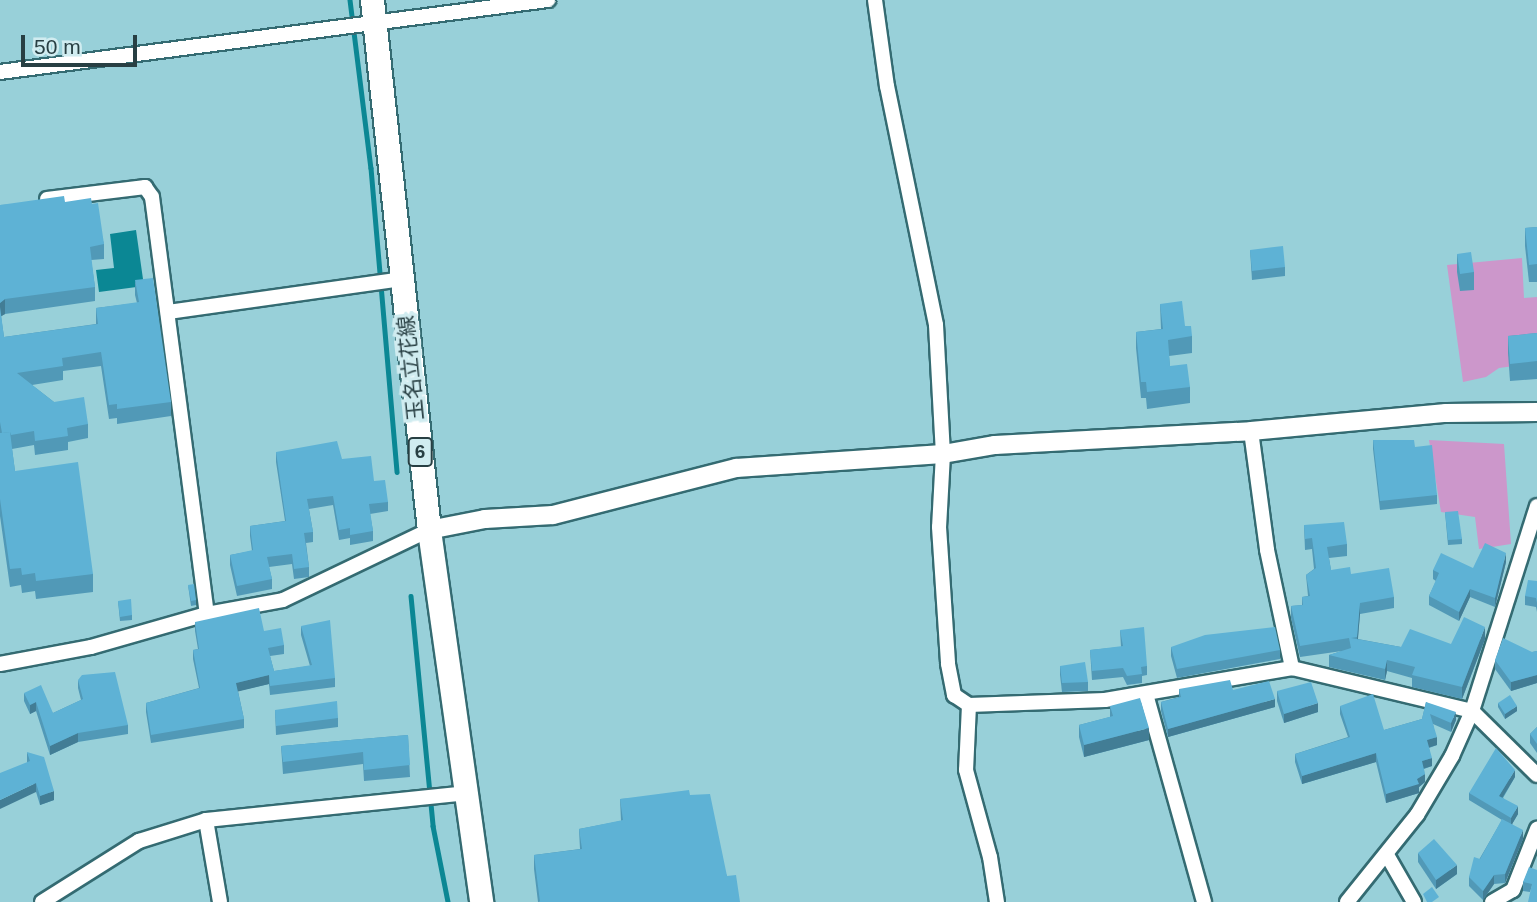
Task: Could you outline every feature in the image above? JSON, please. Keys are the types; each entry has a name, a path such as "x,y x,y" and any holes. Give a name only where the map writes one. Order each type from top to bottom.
{"main road":[{"name":"玉名立花線","path":"372,0 393,280 481,902"}],"street":[{"path":"0,72 548,0"},
{"path":"875,0 887,86 936,325 943,454 939,527 948,664 954,695 969,705 1105,701 1292,668 1472,711 1537,775"},
{"path":"26,202 145,187 152,198 207,614"},
{"path":"168,312 393,280"},
{"path":"0,664 91,647 207,614 283,600 429,530 485,519 553,515 736,468 943,454 995,444 1251,431 1446,413 1537,412"},
{"path":"1251,431 1269,562 1292,668"},
{"path":"1347,902 1387,855 1432,792 1472,711 1537,506"},
{"path":"1146,694 1205,902"},
{"path":"969,705 967,769 990,857 996,902"},
{"path":"42,902 139,841 206,820 466,793"},
{"path":"206,820 220,902"},
{"path":"1492,902 1513,890 1537,829"},
{"path":"1387,855 1414,902"}],"shaded area":[{"path":"1522,258 1524,298 1537,297 1537,363 1499,368 1486,377 1463,382 1447,265"},
{"path":"1429,440 1504,444 1511,544 1479,549 1475,517 1441,512"}],"water":[{"path":"136,230 144,286 99,292 96,270 114,268 110,234"}],"building":[{"path":"64,196 65,202 91,198 92,204 98,203 104,244 90,247 95,287 5,299 0,303 0,205"},
{"path":"1537,227 1537,264 1529,265 1525,228"},
{"path":"1283,246 1285,267 1252,271 1250,250"},
{"path":"1471,252 1474,272 1460,274 1457,254"},
{"path":"153,278 171,402 117,409 117,404 109,405 101,352 62,358 63,366 17,373 54,402 84,397 88,424 67,428 68,436 35,441 34,431 11,435 10,432 2,433 0,307 4,337 98,324 96,308 139,302 135,280"},
{"path":"1182,301 1185,326 1191,326 1192,336 1168,340 1170,366 1187,364 1190,387 1147,392 1146,382 1141,382 1136,332 1163,329 1160,304"},
{"path":"1537,333 1537,361 1510,364 1508,336"},
{"path":"10,432 15,471 78,462 93,574 36,581 35,573 22,575 21,568 10,569 0,499 0,433"},
{"path":"1373,440 1414,440 1415,447 1432,445 1437,495 1380,501"},
{"path":"337,441 342,459 371,456 374,481 385,480 388,502 369,504 373,531 350,535 350,528 339,530 333,496 307,499 313,532 304,533 309,567 294,569 292,554 267,557 272,579 237,586 230,555 253,550 250,526 286,521 276,452"},
{"path":"1458,511 1462,539 1448,540 1445,512"},
{"path":"1344,522 1347,544 1327,547 1331,570 1350,567 1351,574 1389,568 1394,597 1360,603 1357,637 1351,638 1401,647 1410,629 1451,644 1464,617 1485,627 1462,687 1412,675 1415,667 1387,660 1385,669 1329,655 1351,648 1349,638 1300,646 1291,606 1303,605 1302,597 1310,596 1306,575 1316,568 1312,538 1305,539 1304,525"},
{"path":"1485,543 1506,553 1495,598 1470,589 1459,612 1429,596 1439,573 1433,570 1441,553 1473,568"},
{"path":"1528,580 1537,581 1537,603 1536,598 1525,596"},
{"path":"194,584 196,600 191,601 188,585"},
{"path":"131,599 132,615 120,617 118,601"},
{"path":"259,608 264,631 281,628 284,645 268,648 274,671 312,665 301,626 330,620 335,678 270,686 269,675 236,683 244,719 151,735 146,703 200,688 193,650 199,649 195,622"},
{"path":"1144,627 1147,666 1141,667 1142,674 1127,676 1123,668 1092,671 1090,650 1123,646 1120,630"},
{"path":"1275,627 1280,650 1177,669 1171,647 1205,635"},
{"path":"1503,638 1532,652 1537,651 1537,675 1511,682 1495,660"},
{"path":"1085,662 1088,682 1062,683 1060,666"},
{"path":"115,672 128,725 78,733 50,746 36,702 30,705 24,693 41,685 53,713 83,699 78,680 82,675"},
{"path":"1230,680 1233,690 1269,681 1275,699 1168,729 1161,702 1181,697 1179,689"},
{"path":"1311,682 1318,703 1284,714 1277,691"},
{"path":"1373,694 1384,730 1422,719 1426,702 1456,712 1451,723 1430,714 1437,737 1427,740 1432,758 1422,761 1425,774 1417,779 1419,784 1386,794 1376,753 1302,776 1295,754 1350,737 1340,706"},
{"path":"1510,695 1517,706 1505,714 1498,703"},
{"path":"1140,698 1149,728 1084,745 1079,725 1113,716 1110,706"},
{"path":"337,701 338,718 276,726 275,710"},
{"path":"1537,727 1537,744 1530,734"},
{"path":"408,735 410,765 364,770 363,752 283,762 281,746"},
{"path":"1496,748 1515,770 1499,796 1518,806 1511,818 1469,793"},
{"path":"27,752 44,757 54,791 40,796 36,783 0,800 0,773 30,761"},
{"path":"689,790 690,795 710,794 727,876 736,875 740,902 540,902 534,855 582,849 579,829 623,820 620,799"},
{"path":"1502,819 1523,830 1505,874 1494,875 1483,891 1469,877 1474,857 1480,859"},
{"path":"1434,839 1457,865 1436,880 1418,853"},
{"path":"1529,867 1537,870 1537,902 1528,902 1532,884 1523,882"},
{"path":"1432,887 1439,897 1427,902 1423,894"}],"waterway":[{"path":"350,0 371,168 397,472"},
{"path":"411,596 433,826 448,902"}]}
